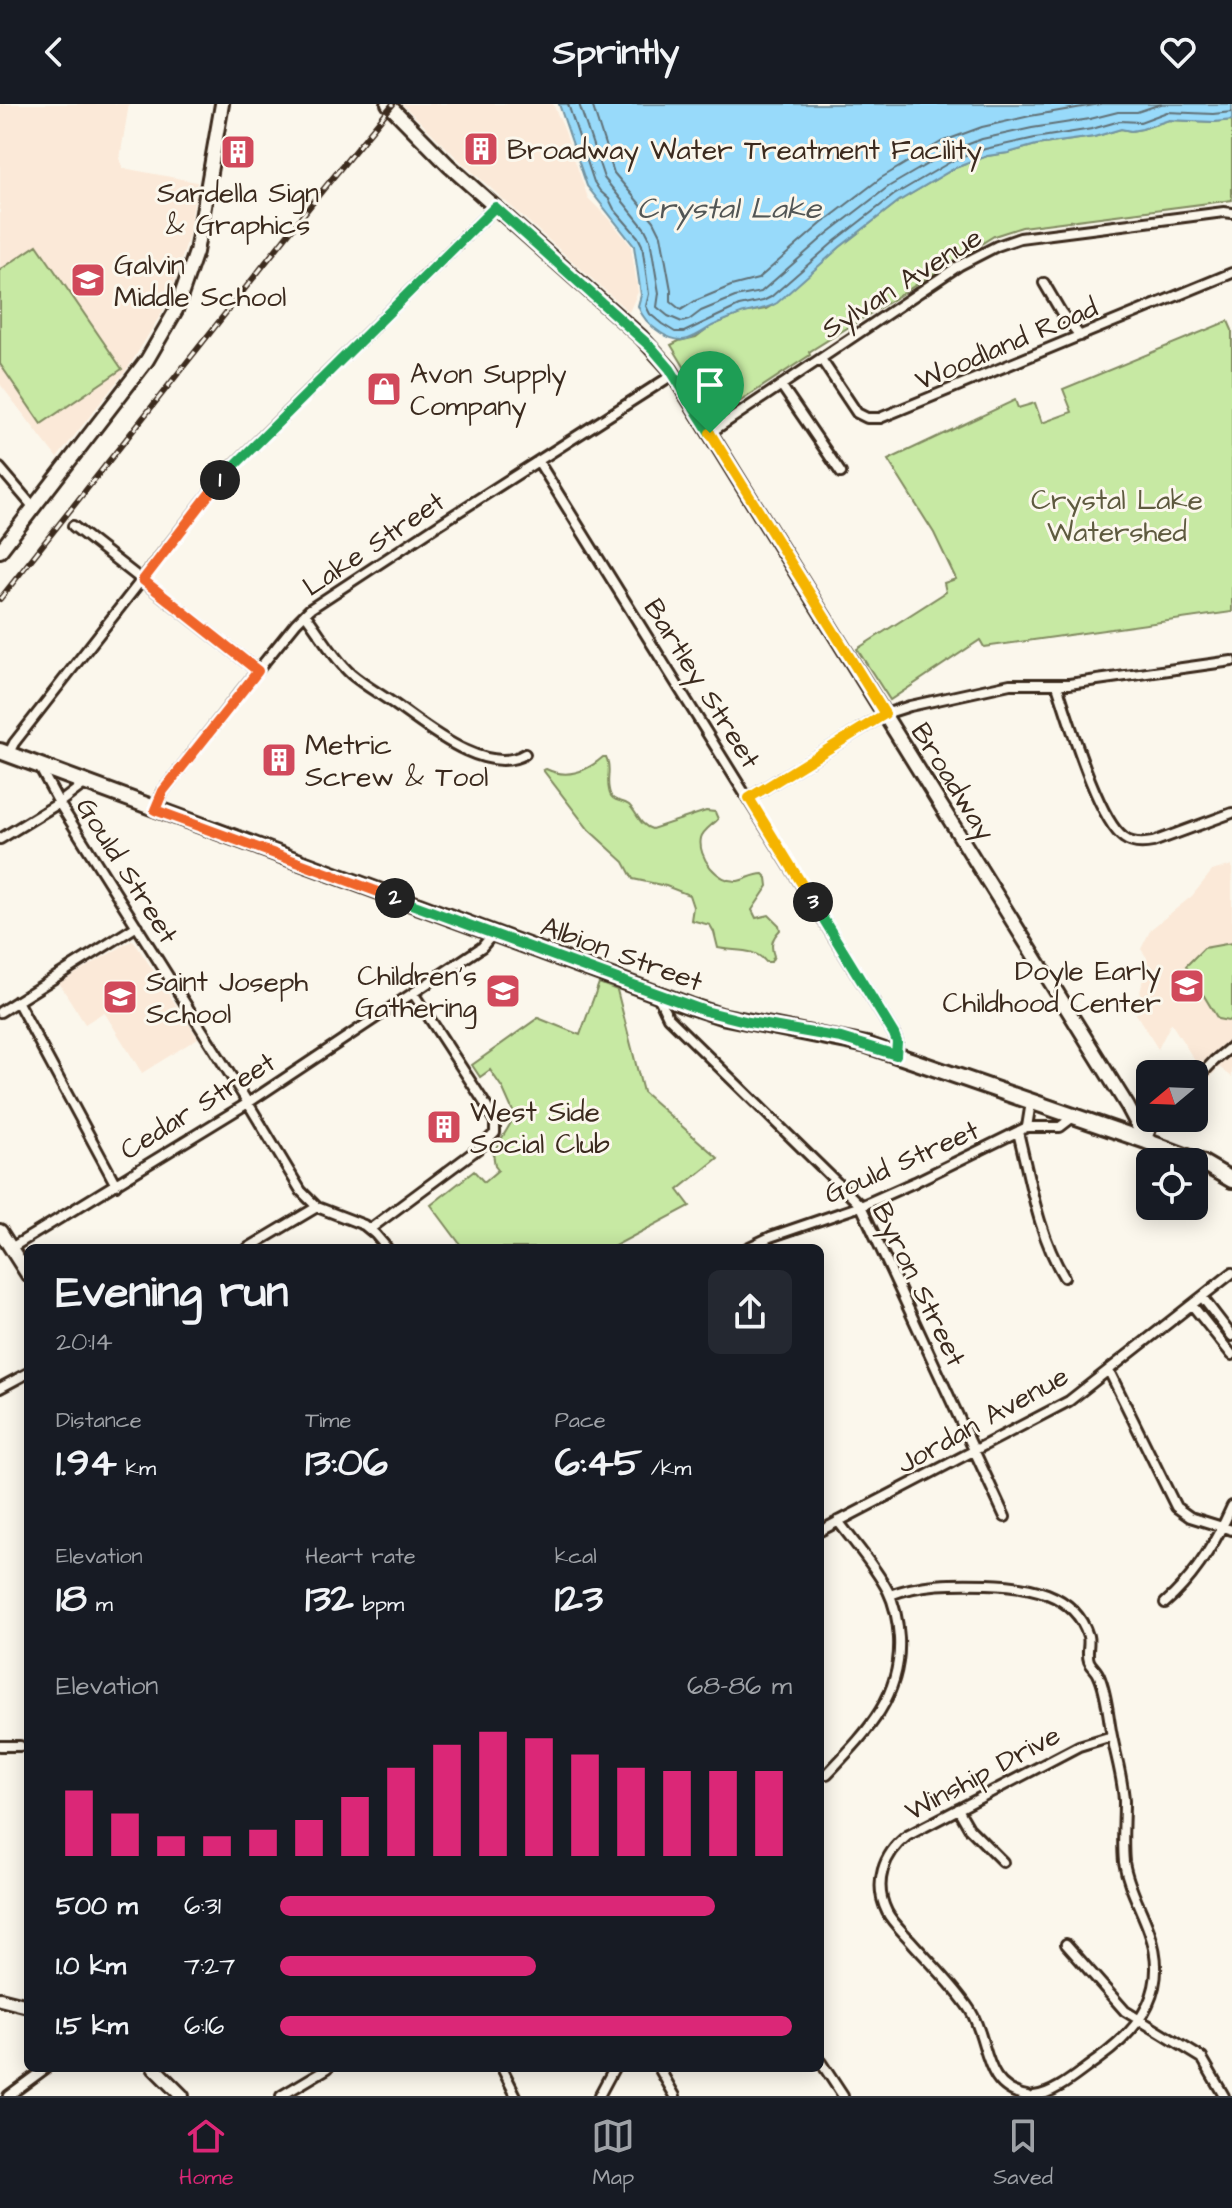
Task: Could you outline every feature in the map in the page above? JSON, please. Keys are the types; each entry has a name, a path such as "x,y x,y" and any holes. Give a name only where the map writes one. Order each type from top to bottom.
{"main road":[{"name":"Albion Street","path":"4,753 657,994 721,1016 841,1038 896,1055 1146,1141 1201,1162 1232,1180"}],"street":[{"path":"0,551 147,360 176,310 196,252 222,104"},
{"name":"Broadway","path":"388,104 448,165 641,337 674,374 1128,1107 1146,1141"},
{"path":"4,753 234,465 495,207"},
{"name":"Sylvan Avenue","path":"710,433 960,265 1009,241 1232,213"},
{"name":"Woodland Road","path":"821,359 857,413 867,418 877,418 1232,273"},
{"path":"1044,283 1080,336"},
{"name":"Lake Street","path":"155,810 163,791 305,614 674,374"},
{"path":"781,385 841,473"},
{"name":"Bartley Street","path":"538,461 894,1034 896,1055"},
{"path":"0,468 34,508"},
{"path":"73,526 258,671"},
{"path":"305,614 351,674 441,737 462,749 492,758 505,760 525,754"},
{"path":"749,798 885,714 910,706 1003,685 1057,685 1232,661"},
{"path":"1057,685 1099,801 1114,828 1125,839 1148,843 1232,813"},
{"name":"Gould Street","path":"40,767 59,803 301,1191 317,1207"},
{"path":"0,839 84,784"},
{"path":"0,1012 137,926"},
{"name":"Cedar Street","path":"5,1251 248,1103 482,947 493,934"},
{"path":"370,1229 495,1133 495,1122 484,1102 413,993"},
{"name":"Byron Street","path":"657,994 668,1017 861,1206 1005,1517"},
{"path":"17,1001 116,1185"},
{"path":"1208,1068 1232,1046"},
{"path":"1031,1102 1023,1129 1041,1223 1064,1277"},
{"name":"Gould Street","path":"755,1244 861,1206 1023,1129 1060,1127 1073,1117"},
{"path":"1146,1141 1150,1132"},
{"path":"258,1244 317,1207 353,1219 370,1229 383,1244"},
{"path":"0,1231 5,1251 24,1271"},
{"name":"Jordan Avenue","path":"824,1529 1054,1410 1109,1371 1232,1273"},
{"path":"1202,1297 1232,1336"},
{"path":"1192,1305 1232,1355"},
{"path":"1109,1371 1176,1507 1190,1517 1227,1529"},
{"path":"0,1388 24,1375"},
{"path":"1165,1603 1196,1570 1227,1529 1232,1506"},
{"path":"827,1774 872,1723 889,1696 898,1664 899,1634 890,1595 838,1521"},
{"path":"890,1595 937,1584 1024,1587 1065,1603 1088,1636 1089,1660 1100,1679 1124,1801 1125,1865 1149,1932 1155,1955 1155,1980 1151,1997 1139,2020 1116,2046 1055,2089 1034,2096"},
{"name":"Winship Drive","path":"1027,2096 1008,2090 997,2080 971,2011 892,1919 883,1901 881,1874 892,1850 912,1832 1085,1744 1112,1736"},
{"path":"0,1746 20,1746"},
{"path":"958,1809 969,1828 1003,1862"},
{"path":"1066,1944 1121,2006 1202,2058 1224,2096"},
{"path":"0,1999 24,2005"},
{"path":"824,2067 843,2096"},
{"path":"8,2096 41,2072"},
{"path":"157,2072 174,2093"},
{"path":"281,2096 321,2072"},
{"path":"504,2072 516,2096"},
{"path":"599,2096 612,2072"},
{"path":"661,2072 675,2096"}],"shaded area":[{"name":"Galvin Middle School","path":"0,104 129,104 120,158 123,168 197,182 189,235 163,311 130,365 57,458 0,384"},
{"path":"402,104 553,104 588,198 631,246 638,292 629,312 456,157"},
{"name":"Doyle Early Childhood Center","path":"1232,865 1232,1077 1219,1067 1208,1080 1208,1060 1194,1060 1171,1023 1158,1049 1136,1014 1147,958 1141,949 1151,929 1192,896 1212,871"},
{"name":"Saint Joseph School","path":"133,940 198,1038 142,1073 104,1012 85,1024 59,983"}],"green space":[{"path":"1169,120 1232,120 1232,200 1022,227 994,236 809,352 810,355 715,418 671,345 696,337 709,327 742,313 766,309 776,303 899,201 955,168 987,156 1036,145 1094,137 1121,129 1142,129"},
{"path":"37,245 122,369 41,424 0,364 0,270"},
{"name":"Crystal Lake Watershed","path":"1228,321 1232,330 1232,612 984,647 980,640 890,700 857,649 946,592 944,583 956,579 934,533 888,460 1015,400 1018,408 1035,403 1042,423 1072,412 1063,389"},
{"path":"603,757 608,761 608,786 612,797 629,805 641,822 652,829 706,811 715,812 718,819 701,838 702,853 710,867 723,878 738,881 763,874 767,878 768,886 752,910 756,918 769,915 779,925 780,930 772,942 774,956 771,962 750,952 718,948 710,925 691,920 693,907 689,895 633,879 624,862 589,830 543,770 569,774 590,767"},
{"path":"1232,943 1232,1018 1228,1021 1218,1019 1186,966 1204,948"},
{"path":"599,983 617,990 643,1092 718,1158 678,1190 690,1206 619,1244 460,1244 431,1205 474,1171 484,1182 498,1170 493,1153 515,1116 490,1070 480,1077 472,1065 538,1018 580,1035"}],"water":[{"name":"Crystal Lake","path":"559,104 1232,104 1232,120 1169,120 1142,129 1121,129 1094,137 1036,145 987,156 955,168 899,201 840,247 777,303 732,317 690,338 679,340 657,330 640,310 634,246 587,186"}],"railway":[{"path":"0,599 393,104"}],"place":[{"name":"Broadway Water Treatment Facility","path":"481,149"},
{"name":"Sardella Sign & Graphics","path":"238,152"},
{"name":"Galvin Middle School","path":"88,280"},
{"name":"Avon Supply Company","path":"384,389"},
{"name":"Metric Screw & Tool","path":"279,760"},
{"name":"Doyle Early Childhood Center","path":"1187,986"},
{"name":"Children's Gathering","path":"503,991"},
{"name":"Saint Joseph School","path":"120,997"},
{"name":"West Side Social Club","path":"444,1127"}],"route":[{"path":"495,207 652,348 670,369 710,433 885,714 749,798 894,1034 896,1055 841,1038 721,1016 690,1006 155,810 163,791 258,671 143,580 234,465 495,207"}]}
